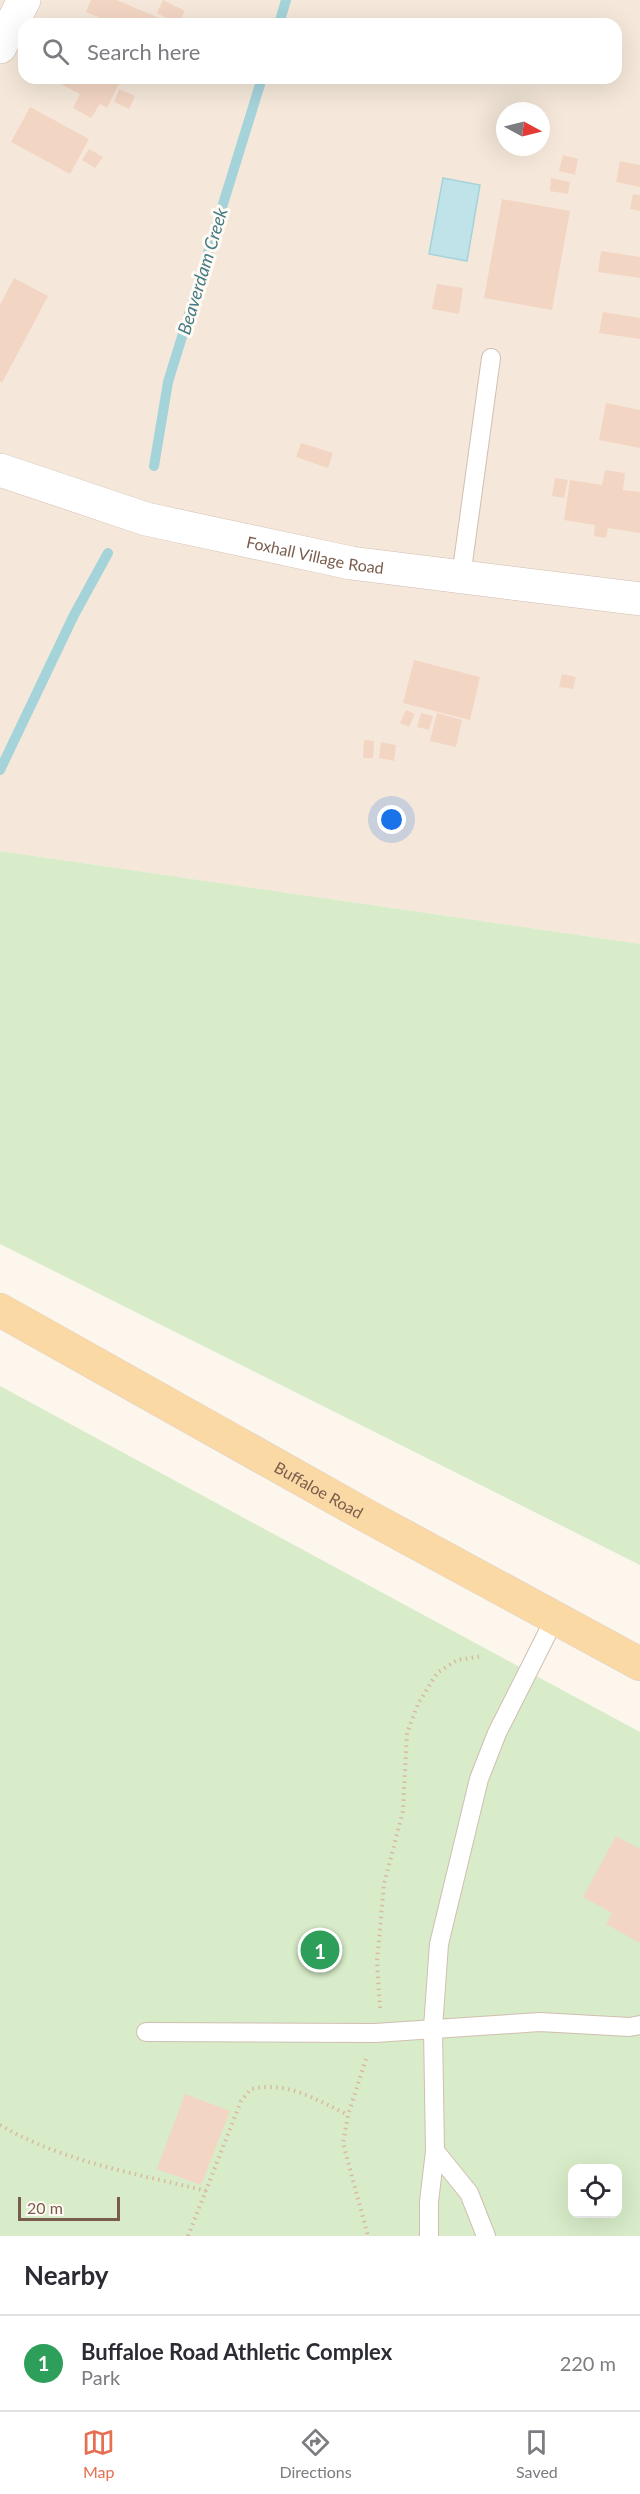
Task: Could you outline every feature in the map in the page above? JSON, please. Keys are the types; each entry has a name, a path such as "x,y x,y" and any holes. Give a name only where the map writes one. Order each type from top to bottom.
{"main road":[{"name":"Buffaloe Road","path":"0,1310 367,1516 556,1616 640,1664"}],"street":[{"path":"0,47 24,0"},
{"name":"Foxhall Village Road","path":"0,470 146,519 351,563 640,599"}],"lane":[{"path":"461,577 491,358"},
{"path":"429,2236 429,2202 435,2151 433,2028 439,1944 478,1779 497,1733 556,1616"},
{"path":"146,2032 375,2033 540,2022 640,2025"},
{"path":"435,2151 468,2193 486,2236"}],"path":[{"path":"380,2010 377,1962 384,1884 403,1811 407,1733 418,1704 437,1673 457,1660 483,1656"},
{"path":"366,2059 348,2115 343,2143 368,2236"},
{"path":"188,2236 241,2101 251,2089 271,2084 289,2089 348,2115"},
{"path":"0,2126 64,2156 206,2191"}],"shaded area":[{"path":"0,0 640,0 640,944 0,851"}],"green space":[{"path":"0,851 640,944 640,1565 0,1244"},
{"path":"0,1386 640,1732 640,2236 0,2236"}],"water":[{"path":"443,178 480,185 467,261 429,254"}],"building":[{"path":"91,0 117,0 159,18 100,18 86,12"},
{"path":"163,0 185,11 181,18 167,18 157,13"},
{"path":"61,84 119,84 107,108 100,104 91,118 73,108 80,94"},
{"path":"119,89 135,96 129,109 114,102"},
{"path":"30,107 89,139 70,174 11,142"},
{"path":"89,149 103,157 95,168 82,160"},
{"path":"563,155 578,159 575,175 559,171"},
{"path":"620,161 640,165 640,187 616,182"},
{"path":"551,178 570,182 568,194 550,191"},
{"path":"633,194 640,195 640,211 630,209"},
{"path":"502,199 570,211 552,310 484,298"},
{"path":"601,251 640,257 640,278 598,272"},
{"path":"14,278 48,296 2,383 0,381 0,305"},
{"path":"437,284 463,288 459,314 432,309"},
{"path":"603,312 640,318 640,339 599,333"},
{"path":"606,403 640,410 640,448 599,440"},
{"path":"301,443 333,453 328,468 296,457"},
{"path":"605,470 625,473 623,490 640,492 640,533 608,528 606,538 594,536 595,525 564,520 570,480 602,485"},
{"path":"555,478 568,480 564,498 552,496"},
{"path":"414,660 480,677 470,720 403,703"},
{"path":"562,674 576,677 573,689 559,687"},
{"path":"406,710 415,714 409,727 400,723"},
{"path":"421,713 433,716 429,730 417,727"},
{"path":"437,713 462,720 456,747 430,741"},
{"path":"364,740 374,741 373,758 363,758"},
{"path":"381,742 396,745 394,761 379,758"},
{"path":"616,1836 640,1849 640,1943 606,1924 612,1913 583,1897"},
{"path":"185,2094 230,2111 201,2185 157,2169"}],"waterway":[{"name":"Beaverdam Creek","path":"281,18 286,0"},
{"name":"Beaverdam Creek","path":"154,466 168,382 260,84"},
{"name":"Beaverdam Creek","path":"0,770 74,615 108,553"}],"place":[{"name":"Buffaloe Road Athletic Complex","path":"320,1950"}]}
